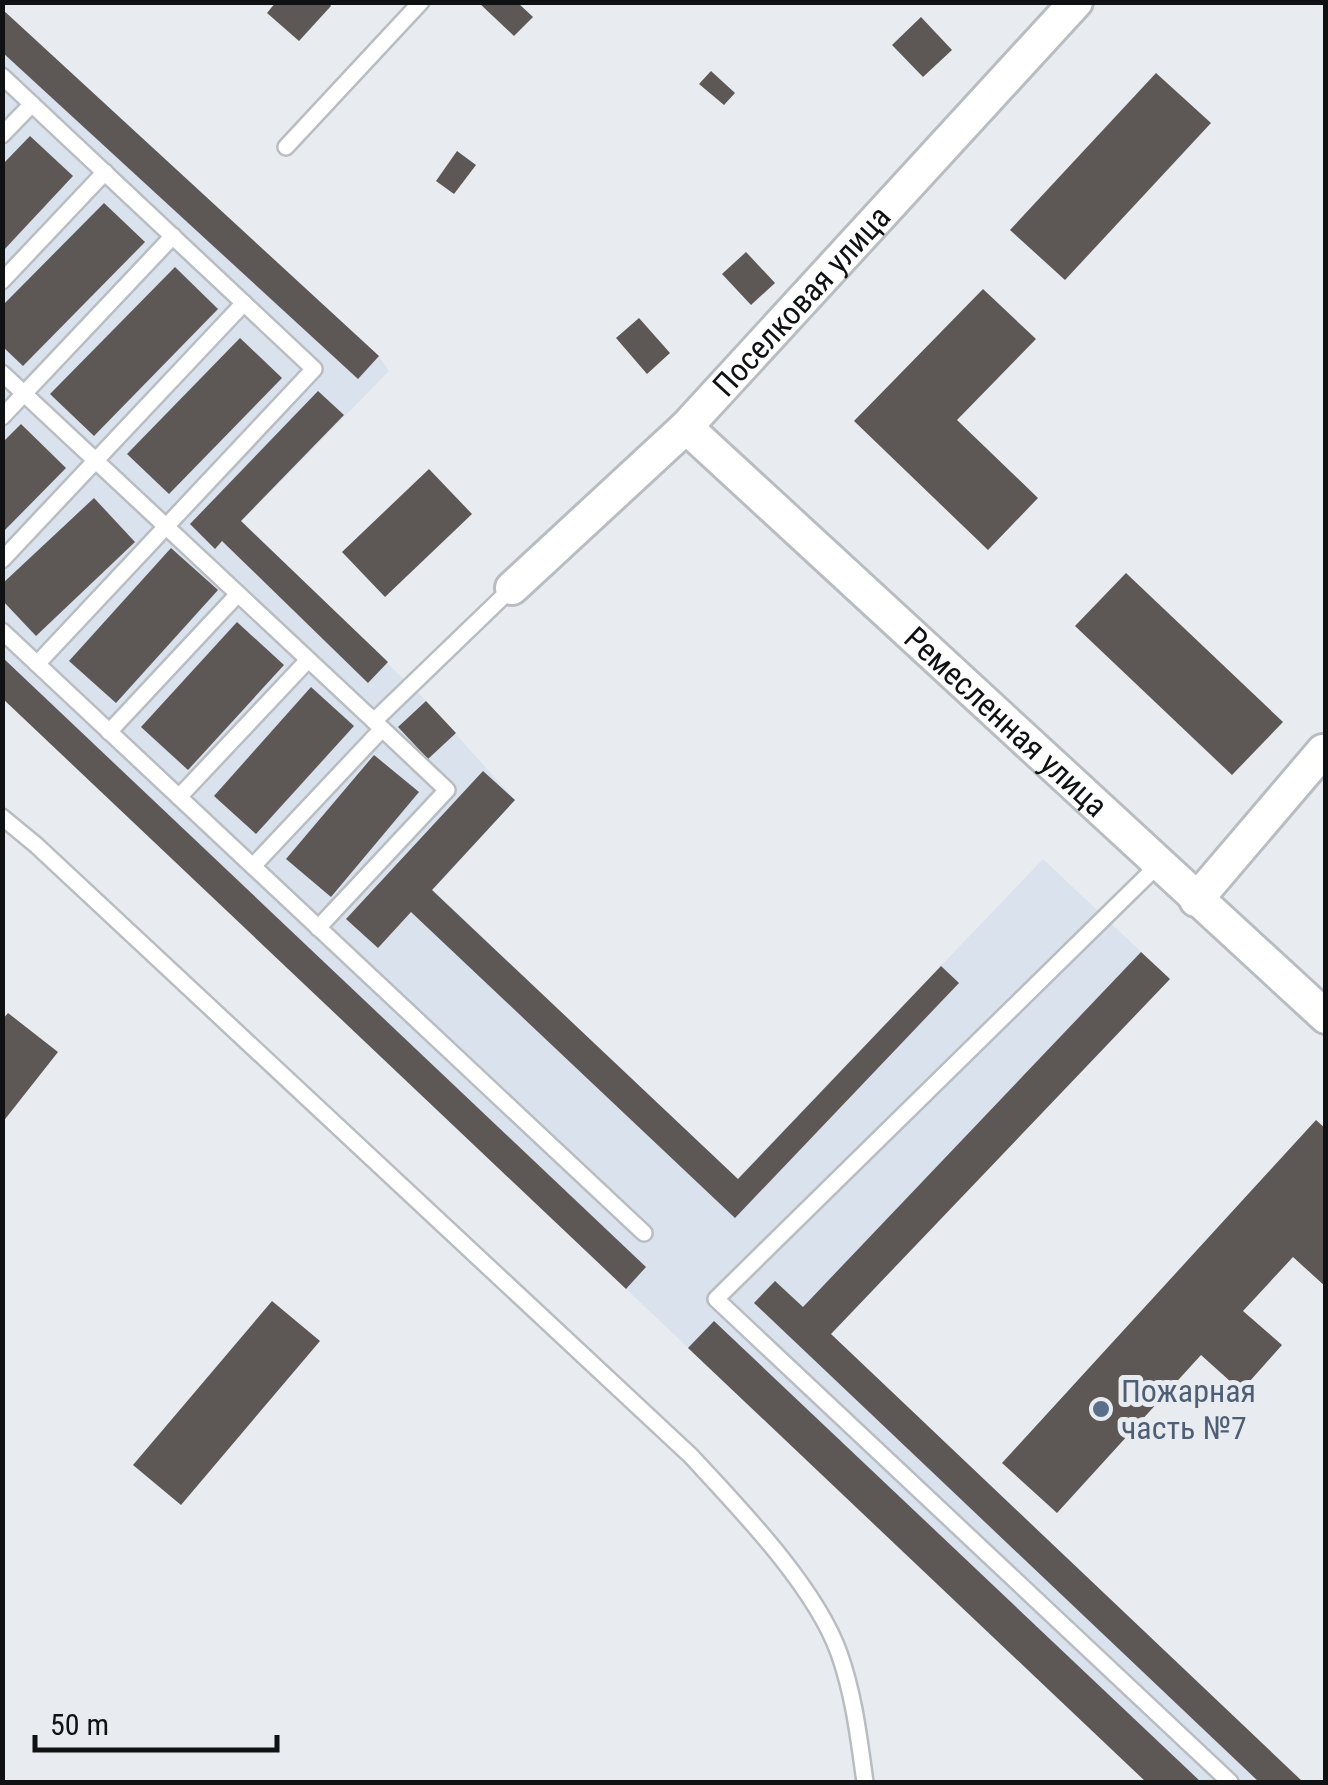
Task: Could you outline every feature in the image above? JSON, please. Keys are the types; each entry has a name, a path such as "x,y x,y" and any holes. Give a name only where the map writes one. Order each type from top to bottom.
{"street":[{"name":"Поселковая улица","path":"512,588 686,428 1076,2"},
{"name":"Ремесленная улица","path":"686,428 1326,1017"},
{"path":"1196,900 1323,752"}],"lane":[{"path":"286,147 421,2"},
{"path":"2,76 314,369 37,664"},
{"path":"2,135 32,104"},
{"path":"2,281 105,172"},
{"path":"2,417 173,236"},
{"path":"2,560 244,303"},
{"path":"2,374 447,790 318,928"},
{"path":"253,866 378,725 512,588"},
{"path":"109,732 238,594"},
{"path":"2,631 644,1233"},
{"path":"179,797 308,660"},
{"path":"2,818 65,872 691,1456 744,1513 802,1586 839,1650 856,1714 864,1782"},
{"path":"1158,866 716,1299 1230,1782"}],"shaded area":[{"path":"2,9 379,356 389,371 242,521 426,701 515,800 433,890 737,1179 1043,859 1170,979 831,1334 1303,1782 1146,1782 3,698"}],"building":[{"path":"276,2 328,2 331,6 299,41 267,13"},
{"path":"478,2 517,2 533,17 514,36"},
{"path":"2,9 379,356 358,379 2,52"},
{"path":"921,17 952,50 923,77 892,45"},
{"path":"711,71 735,93 724,105 699,84"},
{"path":"1156,73 1211,123 1065,280 1010,230"},
{"path":"30,136 73,176 2,252 2,165"},
{"path":"457,151 476,165 454,194 436,181"},
{"path":"104,203 145,242 23,366 2,346 2,306"},
{"path":"746,252 775,283 751,305 722,274"},
{"path":"175,267 218,309 94,436 50,394"},
{"path":"983,289 1036,339 957,420 1038,498 988,550 854,421"},
{"path":"639,318 670,353 647,374 616,338"},
{"path":"240,338 282,378 169,494 127,454"},
{"path":"318,391 344,415 241,521 388,662 368,683 222,541 215,549 190,524"},
{"path":"21,424 66,468 2,533 2,443"},
{"path":"429,469 472,514 385,597 342,552"},
{"path":"94,498 135,542 36,636 2,600 2,584"},
{"path":"171,548 218,590 116,703 69,661"},
{"path":"1126,573 1283,722 1232,775 1075,626"},
{"path":"237,622 284,665 188,770 141,727"},
{"path":"2,657 646,1267 626,1289 2,698"},
{"path":"311,687 354,726 256,834 214,796"},
{"path":"426,701 456,733 428,759 398,727"},
{"path":"374,755 419,792 331,897 286,859"},
{"path":"483,771 515,800 432,890 738,1179 941,966 959,983 735,1218 411,912 378,948 346,919"},
{"path":"1141,952 1170,979 831,1334 1303,1782 1259,1782 754,1303 775,1281 803,1307"},
{"path":"8,1013 58,1052 2,1123 2,1020"},
{"path":"1316,1120 1326,1129 1326,1287 1293,1257 1243,1311 1282,1345 1241,1391 1201,1355 1057,1513 1002,1463"},
{"path":"272,1301 320,1341 181,1505 133,1465"},
{"path":"714,1321 1201,1782 1146,1782 688,1348"}],"place":[{"name":"Пожарная часть №7","path":"1101,1409"}]}
